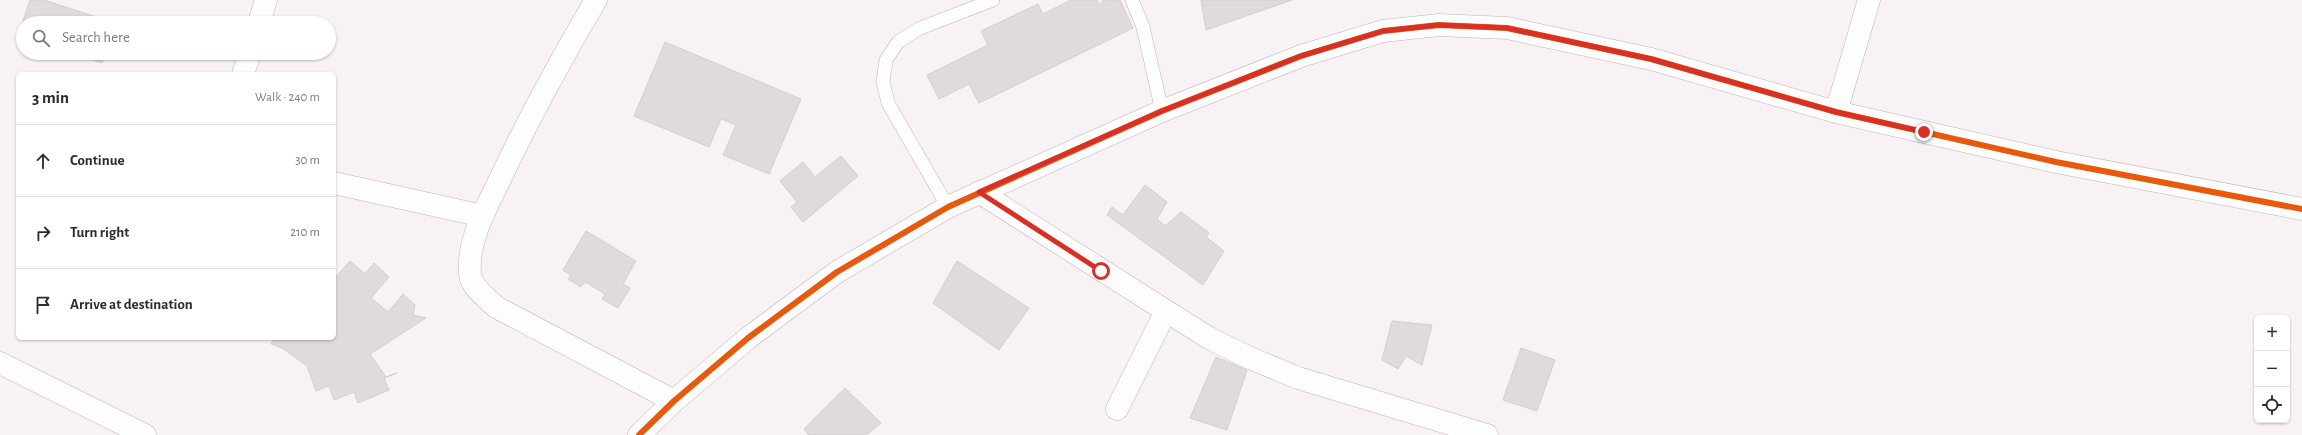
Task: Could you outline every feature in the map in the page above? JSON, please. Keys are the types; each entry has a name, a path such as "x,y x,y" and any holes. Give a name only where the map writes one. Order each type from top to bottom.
{"street":[{"path":"261,16 266,0"},
{"path":"596,0 550,78 483,216 471,250 470,276 483,294 496,307 674,401"},
{"path":"1836,112 1869,0"},
{"path":"638,435 674,401 748,338 837,272 948,207 1162,111 1301,56 1383,31 1439,25 1507,28 1651,59 1836,112 2056,162 2302,209"},
{"path":"244,72 248,60"},
{"path":"336,183 483,216"},
{"path":"979,192 1166,312 1243,355 1298,378 1487,435"},
{"path":"1117,409 1166,312"},
{"path":"0,363 145,435"}],"lane":[{"path":"948,207 888,103 883,82 886,60 898,42 918,29 993,0"},
{"path":"1132,0 1143,27 1162,111"}],"building":[{"path":"30,0 44,0 93,16 25,16"},
{"path":"1071,0 1097,0 1099,5 1104,0 1120,0 1133,28 979,103 969,84 939,99 927,75 988,45 981,31 1038,4 1043,14"},
{"path":"1201,0 1292,0 1206,30"},
{"path":"665,42 801,99 769,174 723,155 736,125 721,119 709,147 634,116"},
{"path":"93,60 103,60 102,63"},
{"path":"841,156 858,176 803,222 791,207 797,202 780,181 803,162 815,177"},
{"path":"1145,185 1167,202 1157,219 1165,226 1181,212 1209,233 1206,237 1224,251 1203,285 1107,215 1112,207 1123,215"},
{"path":"586,231 636,261 623,284 630,288 618,308 602,299 605,294 585,282 581,287 568,279 571,275 563,270"},
{"path":"350,261 365,274 374,263 389,277 371,298 388,312 403,294 415,305 413,315 426,318 370,354 386,377 397,373 384,378 389,390 358,403 354,392 334,400 329,386 316,391 307,366 284,349 271,344 273,340 336,340 336,277"},
{"path":"957,261 1029,308 999,350 933,303"},
{"path":"1392,321 1432,325 1422,365 1406,356 1398,369 1382,360"},
{"path":"1521,348 1555,360 1537,411 1503,400"},
{"path":"1216,357 1247,370 1227,430 1190,418"},
{"path":"845,388 881,423 866,435 809,435 804,429"}],"cycle path":[{"path":"639,435 674,401 748,338 837,272 948,207 1162,111 1301,56 1383,31 1439,25 1507,28 1651,59 1836,112 2056,162 2302,209"}],"route":[{"path":"1101,271 979,192 1162,111 1301,56 1383,31 1439,25 1507,28 1651,59 1836,112 1924,132"}]}
